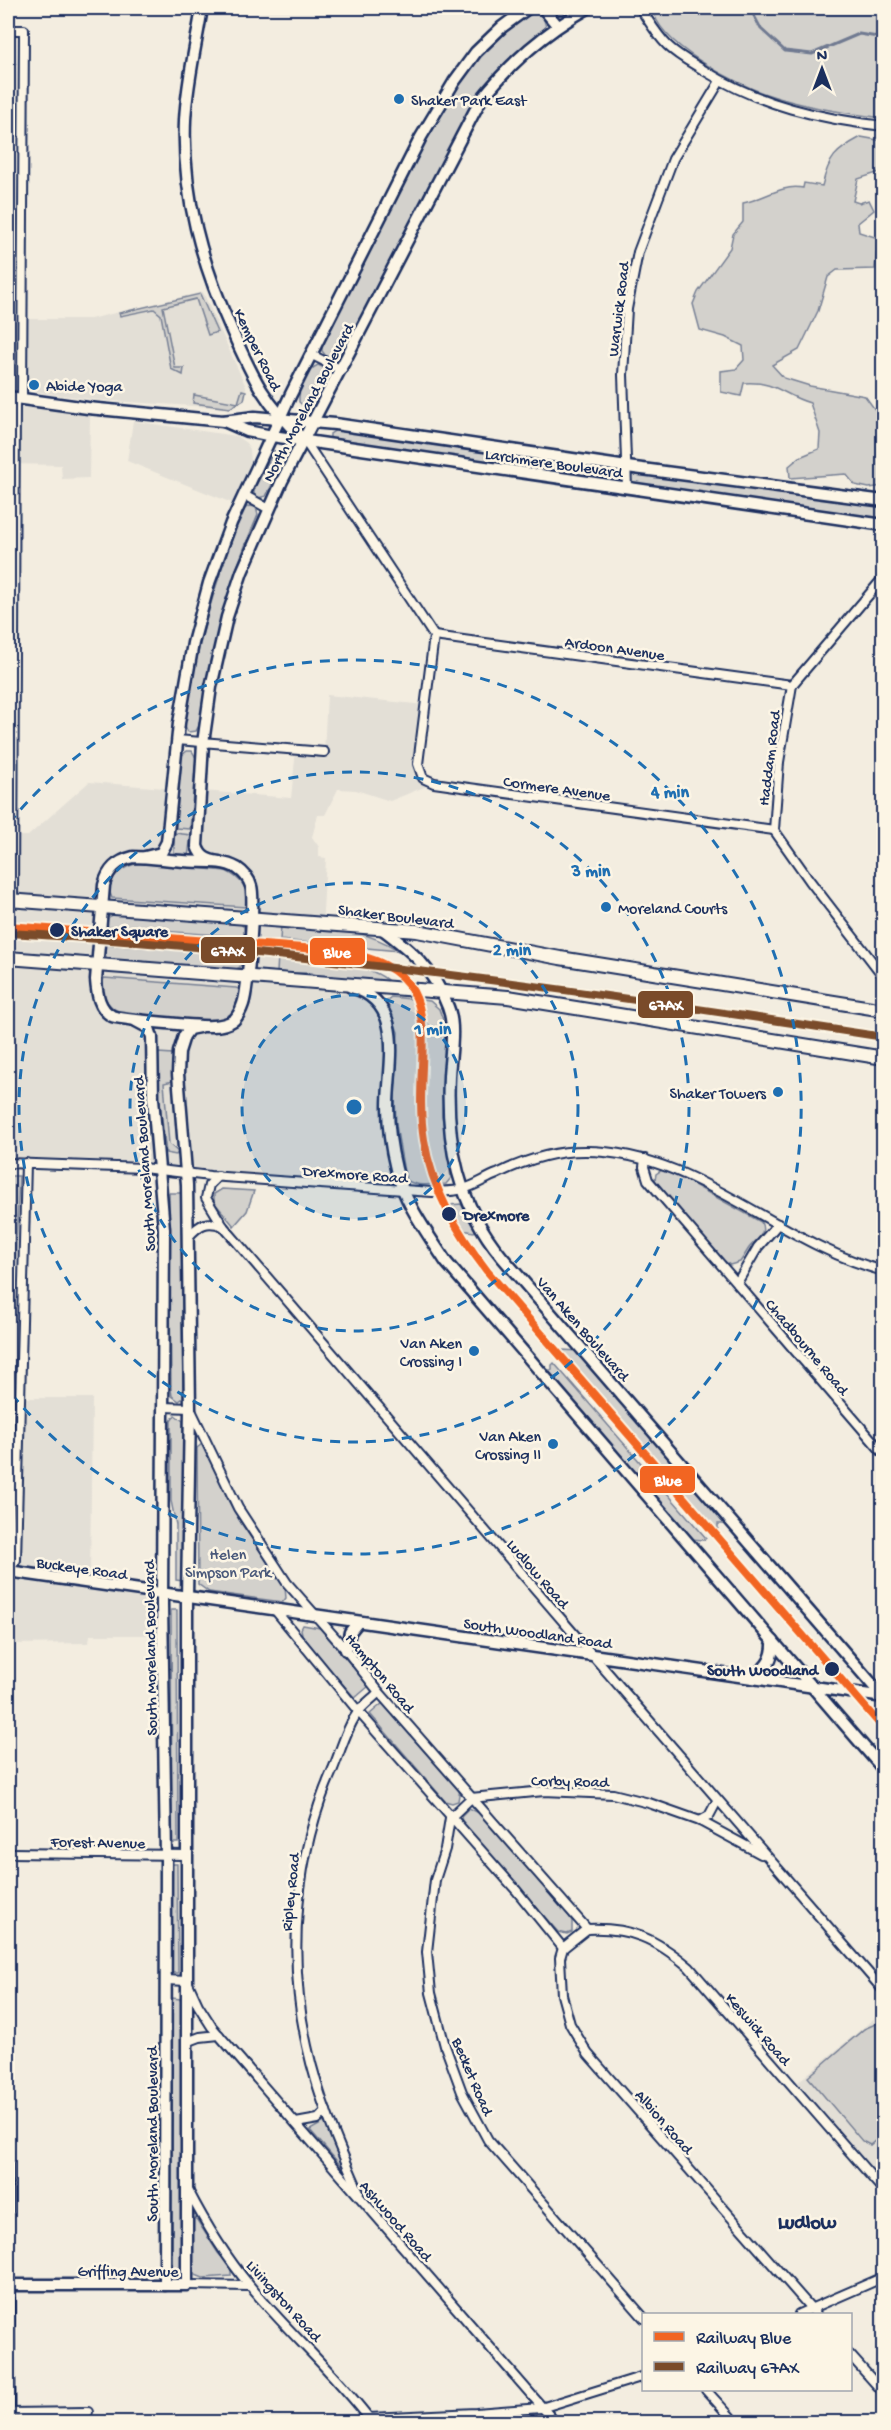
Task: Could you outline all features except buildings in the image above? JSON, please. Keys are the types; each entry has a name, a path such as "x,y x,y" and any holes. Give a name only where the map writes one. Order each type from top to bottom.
{"main road":[{"name":"Kemper Road","path":"202,8 185,119 186,166 192,219 202,258 252,376 280,418 304,441"},
{"name":"North Moreland Boulevard","path":"145,857 156,855 165,849 177,740 193,643 209,583 244,495 280,418 421,137 454,82 485,44 502,27 528,8"},
{"path":"543,8 557,26"},
{"name":"North Moreland Boulevard","path":"219,862 210,861 202,856 197,846 203,743 214,673 227,617 242,572 269,509 480,101 518,57 557,26 588,8"},
{"name":"Larchmere Boulevard","path":"15,398 88,408 222,421 244,417 315,422 884,501"},
{"name":"Larchmere Boulevard","path":"222,421 247,431 272,436 884,525"},
{"path":"187,2284 189,1236 178,1089 179,1052 189,1029 224,1024 234,1019 243,1004 247,976 252,888 239,869 219,862 187,862 145,857 124,859 109,871 104,885 97,966 97,995 104,1010 113,1017 136,1021 182,1023 199,1027"},
{"name":"Shaker Boulevard","path":"10,900 417,931 560,958 884,1010"},
{"name":"Van Aken Boulevard","path":"381,928 418,957 448,1007 451,1020 448,1106 451,1139 463,1189 477,1223 502,1257 883,1697"},
{"path":"8,958 508,997 884,1058"},
{"path":"346,985 363,991 375,1001 391,1031 388,1118 396,1169 404,1190 427,1233 461,1281 884,1770"},
{"name":"South Moreland Boulevard","path":"136,1021 149,1028 152,1037 153,1098 164,1229 162,1594 166,1855 165,2284"},
{"name":"Buckeye Road","path":"8,1571 187,1598"},
{"name":"South Woodland Road","path":"187,1598 594,1654 883,1697"},
{"path":"346,1650 350,1632 358,1622"},
{"path":"749,1677 758,1674 772,1659 773,1641"},
{"path":"8,2284 9,2416"},
{"name":"Griffing Avenue","path":"8,2284 187,2284"}],"street":[{"path":"640,8 653,29 668,45 684,59 720,81 753,96 807,114 838,121 884,126"},
{"path":"8,30 24,30 15,398 10,900"},
{"name":"Warwick Road","path":"627,488 623,375 627,309 638,252 673,159 720,81"},
{"path":"312,355 342,370"},
{"name":"Kemper Road","path":"304,441 434,636"},
{"path":"244,495 269,509"},
{"path":"792,685 884,577"},
{"name":"Ardoon Avenue","path":"434,636 792,685"},
{"name":"Cormere Avenue","path":"434,636 418,764 423,778 434,783 774,830"},
{"name":"Haddam Road","path":"792,685 779,762 774,830 811,883 884,977"},
{"path":"177,740 324,752"},
{"name":"Drexmore Road","path":"8,1163 158,1169 218,1176 404,1190 463,1189 513,1166 550,1154 582,1151 608,1152 645,1159 673,1168 845,1259 884,1271"},
{"name":"Chadbourne Road","path":"645,1159 648,1180 884,1454"},
{"path":"8,1571 16,1560 26,1163"},
{"name":"Ludlow Road","path":"218,1176 209,1185 206,1198 222,1226 594,1654 717,1802 884,1991"},
{"path":"189,1236 202,1224 214,1223 222,1226"},
{"path":"736,1283 759,1247 778,1224"},
{"path":"164,1407 190,1408"},
{"name":"Hampton Road","path":"190,1408 243,1516 287,1583 346,1650 379,1692 587,1929"},
{"path":"274,1610 450,1818 516,1890 563,1948 587,1929"},
{"name":"Ripley Road","path":"362,2199 326,2111 307,2046 300,2007 297,1966 300,1885 309,1837 323,1794 358,1711 379,1692"},
{"name":"Corby Road","path":"471,1798 544,1791 612,1794 649,1803 700,1821 768,1858"},
{"path":"450,1818 471,1798"},
{"path":"700,1821 709,1816 717,1802"},
{"name":"Becket Road","path":"450,1818 445,1848 435,1880 427,1952 431,1993 445,2046 462,2091 488,2140 642,2316"},
{"name":"Forest Avenue","path":"8,1853 187,1855"},
{"name":"Keswick Road","path":"587,1929 610,1928 638,1933 666,1947 689,1967 884,2191"},
{"name":"Albion Road","path":"563,1948 560,1958 561,1995 570,2024 588,2054 814,2312"},
{"path":"166,1980 187,1981"},
{"name":"Ashwood Road","path":"187,1981 198,2005 219,2035 555,2422"},
{"path":"187,2042 200,2037 219,2035"},
{"path":"296,2123 318,2119 326,2111"},
{"path":"8,2152 8,2284"},
{"name":"Livingston Road","path":"187,2188 201,2215 249,2286 318,2357 371,2420"},
{"path":"814,2312 884,2277"},
{"name":"Griffing Avenue","path":"187,2284 249,2286"},
{"path":"852,2357 884,2393"},
{"path":"371,2420 541,2408 642,2377"},
{"path":"707,2391 735,2422"},
{"path":"9,2416 88,2412"}],"shaded area":[{"path":"203,292 246,387 244,400 235,406 225,408 97,400 8,388 8,319 90,319"},
{"path":"8,404 90,415 89,478 62,479 61,465 9,464 8,476"},
{"path":"133,421 236,436 246,443 250,449 251,463 232,503 127,461"},
{"path":"327,695 425,705 420,772 434,783 390,801 356,790 338,789 325,815 318,815 312,837 319,847 319,857 326,858 319,983 357,988 388,1022 388,1118 404,1190 8,1163 8,900 12,900 13,836 28,836 89,782 291,798 296,750 324,752"},
{"path":"21,1398 92,1398 90,1583 162,1594 163,1635 90,1635 89,1643 8,1644 8,1406 20,1406"},
{"path":"883,2011 883,2183 798,2082"}],"green space":[{"path":"653,8 883,8 883,118 795,103 736,81 682,48 657,21"},
{"path":"537,12 543,16 546,27 480,94 465,118 347,352 342,359 329,360 322,351 322,343 442,109 456,86 489,46 515,22"},
{"path":"861,137 883,141 883,171 858,179 853,201 859,203 869,200 874,210 858,223 859,232 878,238 875,269 837,270 828,277 818,311 799,350 772,365 784,378 810,386 865,396 876,411 883,451 883,486 869,488 855,485 846,474 790,478 789,466 800,457 819,449 820,433 810,403 764,384 744,383 741,396 721,392 721,371 736,369 744,360 743,346 725,337 700,330 693,304 698,292 730,248 733,234 743,222 743,203 787,188 803,188 804,183 822,186 827,168 834,156 845,146"},
{"path":"200,294 217,332 208,335 196,299 163,307 175,368 184,368 183,375 171,369 161,315 154,309 120,316 119,313"},
{"path":"318,365 333,372 334,376 314,409 308,410 299,402 300,392 306,376"},
{"path":"242,390 246,391 244,400 230,408 193,403 194,395 238,403"},
{"path":"336,430 612,471 617,472 617,478 614,481 330,439 330,434"},
{"path":"274,451 283,451 285,460 266,496 258,498 254,494 254,489"},
{"path":"638,473 883,507 883,522 634,485 631,483 631,476"},
{"path":"249,506 256,507 258,515 237,566 221,618 199,726 196,731 188,732 184,724 207,615 243,510"},
{"path":"187,751 192,751 196,758 190,829 176,828 181,756"},
{"path":"174,833 191,835 188,857 174,856"},
{"name":"Shaker Square","path":"142,863 226,871 236,877 246,890 246,907 112,898 110,885 117,874 129,866"},
{"path":"114,914 239,923 244,927 245,937 106,927 107,918"},
{"path":"281,925 327,928 357,933 386,943 399,951 280,940"},
{"path":"105,945 244,955 240,967 235,970 108,959 105,955"},
{"path":"278,955 353,965 380,975 389,982 313,976 311,973 277,973"},
{"name":"Shaker Square","path":"104,978 241,990 237,1006 226,1018 191,1020 156,1018 120,1012 111,1006 103,993"},
{"path":"391,997 430,1001 439,1009 443,1020 445,1038 442,1115 451,1178 446,1184 418,1184 405,1178 396,1125 398,1032 386,1001"},
{"path":"158,1053 173,1054 173,1081 164,1083 169,1144 178,1152 176,1155 166,1153 157,1078"},
{"path":"662,1170 687,1181 761,1222 762,1234 740,1262 730,1265 723,1260 657,1184 656,1174"},
{"path":"8,1176 19,1176 15,1268 8,1268"},
{"path":"222,1189 254,1191 247,1211 234,1226 214,1202 214,1194"},
{"path":"169,1193 181,1193 183,1398 179,1401 172,1396 171,1389"},
{"path":"461,1204 476,1230 474,1232 462,1230 449,1205"},
{"path":"563,1350 578,1351 725,1524 718,1524 718,1529 715,1531 561,1352"},
{"path":"554,1363 706,1538 704,1540 690,1539 545,1372 552,1370"},
{"path":"175,1415 183,1421 183,1581 176,1580 176,1525 171,1501 171,1421"},
{"name":"Helen Simpson Park","path":"202,1444 208,1447 227,1498 241,1523 285,1587 286,1598 283,1602 209,1592 198,1584 197,1448"},
{"path":"171,1610 177,1610 178,1843 172,1843"},
{"path":"303,1625 320,1628 369,1686 355,1698 303,1639 301,1629"},
{"path":"384,1702 460,1788 458,1801 452,1803 445,1801 370,1714"},
{"path":"469,1808 481,1814 569,1916 572,1921 572,1932 567,1934 558,1932 462,1822 461,1816"},
{"path":"172,1864 177,1864 178,1973 172,1973"},
{"path":"172,1998 180,1999 182,2005 182,2266 177,2270 172,2266"},
{"path":"884,2022 883,2134 870,2145 862,2141 808,2077 864,2029"},
{"path":"326,2121 345,2165 342,2167 310,2130"},
{"path":"194,2218 218,2253 231,2267 231,2276 203,2278 193,2274 191,2220"}],"waterway":[{"path":"750,8 761,29 785,51 812,54 859,34 884,38"}],"rail line":[{"name":"Blue","path":"8,926 330,950 372,959 399,974 414,994 421,1017 423,1044 421,1106 428,1158 433,1176 456,1226 487,1271 884,1729"},
{"name":"67AX","path":"8,933 228,950 447,974 884,1037"}],"place":[{"name":"Shaker Park East","path":"399,99"},
{"name":"Abide Yoga","path":"34,385"},
{"name":"Moreland Courts","path":"606,907"},
{"name":"Shaker Square","path":"57,930"},
{"name":"Shaker Towers","path":"778,1092"},
{"name":"Drexmore","path":"449,1214"},
{"name":"Van Aken Crossing I","path":"474,1351"},
{"name":"Van Aken Crossing II","path":"553,1444"},
{"name":"South Woodland","path":"832,1669"}],"district":[{"name":"Ludlow","path":"807,2221"}]}
